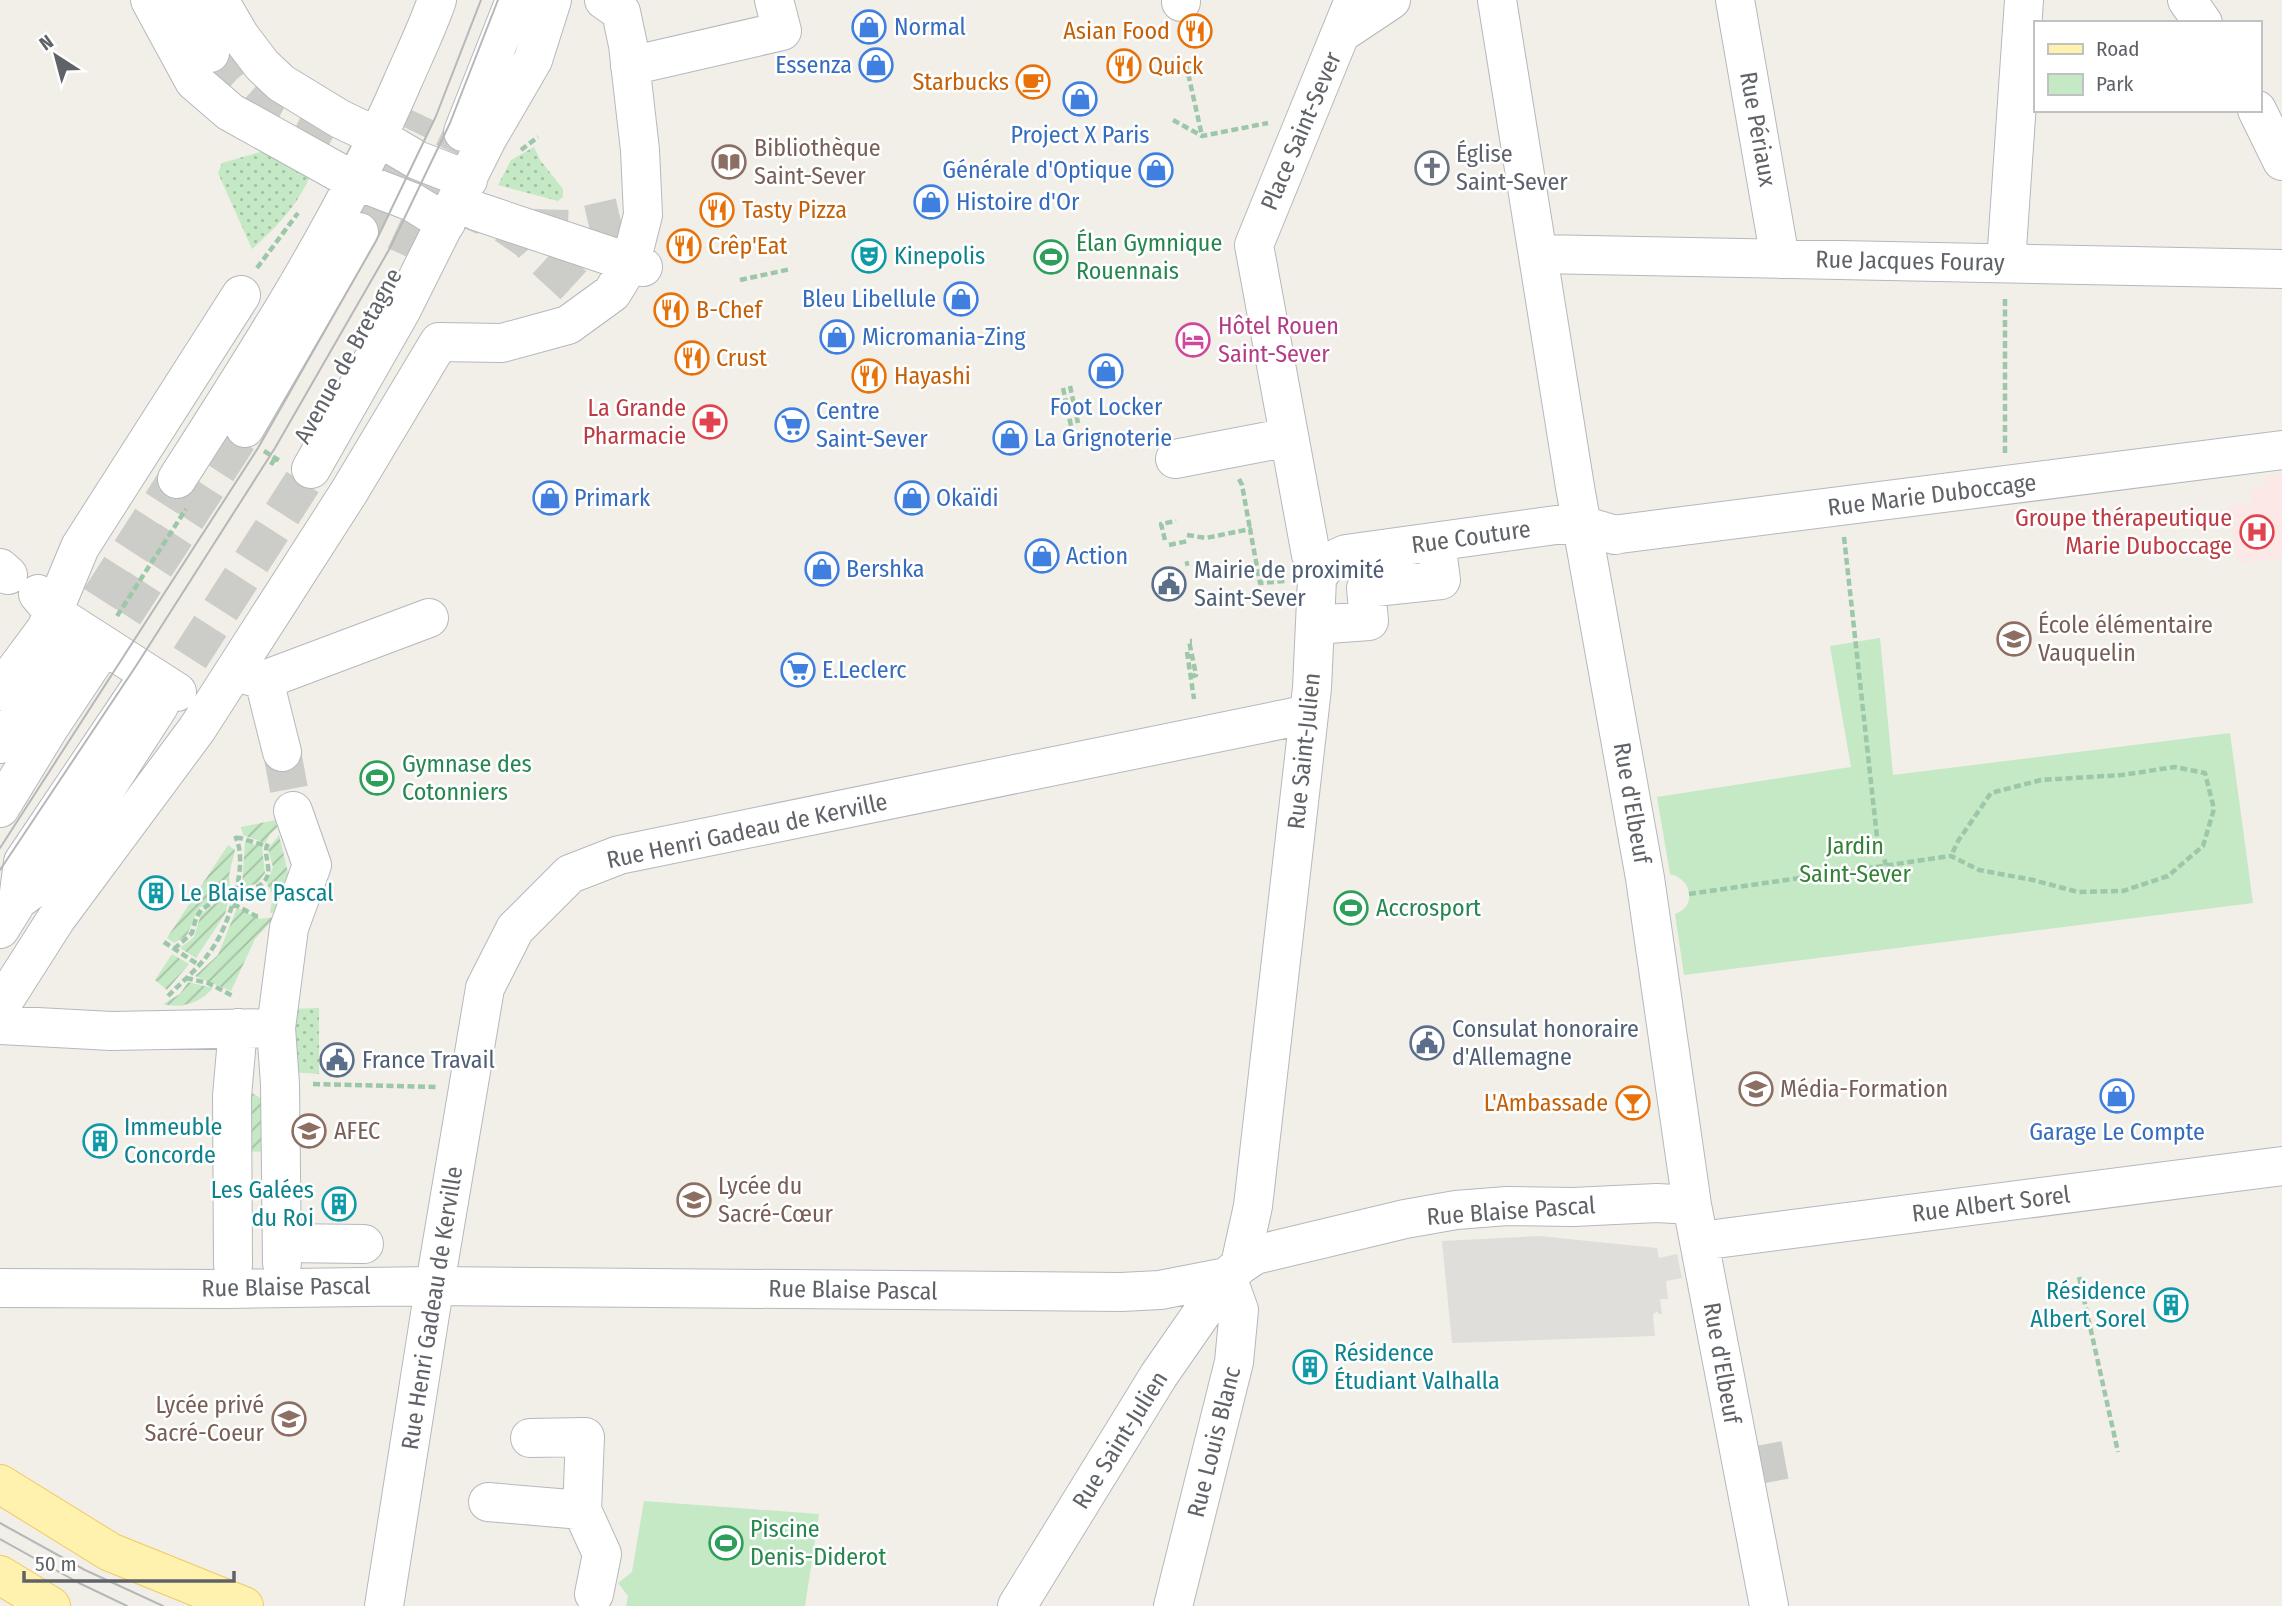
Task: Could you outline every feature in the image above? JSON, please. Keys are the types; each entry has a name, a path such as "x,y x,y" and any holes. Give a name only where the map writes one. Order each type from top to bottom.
{"main road":[{"path":"0,1484 110,1552 244,1606"},
{"path":"0,1575 51,1606"}],"street":[{"path":"150,0 194,82 230,112 357,182 412,202 463,205 637,264"},
{"path":"181,0 210,53"},
{"path":"219,0 255,57 281,83 416,160 463,205"},
{"path":"183,491 245,372 357,182 425,34 437,0"},
{"path":"416,112 458,20 464,0"},
{"path":"463,132 515,0"},
{"path":"277,456 402,309 463,205 487,139 533,60 552,0"},
{"path":"0,1007 56,919 208,712 249,676 349,492 439,342 502,343 568,325 611,293 637,264 643,215 640,150 630,66 621,12 604,0"},
{"path":"630,66 782,31 774,0"},
{"name":"Place Saint-Sever","path":"1289,437 1254,245 1348,16 1391,0"},
{"name":"Rue Périaux","path":"1735,0 1780,259"},
{"path":"2006,263 2024,0"},
{"path":"2187,0 2202,21"},
{"name":"Rue d'Elbeuf","path":"1499,17 1582,525 1645,878 1692,1205 1750,1467 1769,1606"},
{"path":"2258,112 2282,161"},
{"name":"Avenue de Bretagne","path":"277,456 359,232"},
{"name":"Rue Jacques Fouray","path":"1539,254 2282,269"},
{"name":"Avenue de Bretagne","path":"277,456 405,256"},
{"path":"0,691 46,629 80,547 249,282"},
{"path":"1175,459 1289,437 1311,555 1322,568"},
{"name":"Rue Marie Duboccage","path":"1582,525 1615,535 2282,450"},
{"name":"Rue Couture","path":"1322,568 1331,560 1346,554 1546,526 1582,525"},
{"path":"1315,625 1369,621 1366,588 1441,580 1436,542"},
{"name":"Rue Saint-Julien","path":"1017,1606 1159,1375 1233,1271 1253,1206 1309,714 1317,579 1322,568"},
{"path":"52,614 208,712"},
{"path":"0,808 49,728 52,614"},
{"path":"0,744 52,614"},
{"path":"249,676 429,618"},
{"path":"249,676 282,752"},
{"path":"9,914 48,878 149,699"},
{"name":"Rue Henri Gadeau de Kerville","path":"384,1606 485,988 515,929 570,874 619,855 1309,714"},
{"path":"0,785 49,728"},
{"path":"294,816 312,864 289,928 276,1028 281,1084 282,1253 364,1249"},
{"path":"0,1025 111,1031 276,1028"},
{"path":"238,1028 232,1096 243,1276"},
{"name":"Rue Albert Sorel","path":"1700,1241 2282,1166"},
{"name":"Rue Blaise Pascal","path":"0,1288 243,1276 435,1286 1121,1292 1160,1290 1233,1271 1255,1255 1282,1247 1456,1210 1507,1206 1573,1207 1670,1203 1692,1205"},
{"name":"Rue Louis Blanc","path":"1173,1606 1234,1362 1239,1310 1233,1271"},
{"path":"530,1438 585,1437 582,1510 602,1554 594,1594"},
{"path":"488,1502 582,1510"}],"path":[{"path":"1186,64 1202,136"},
{"path":"1173,120 1202,136 1308,115"},
{"path":"249,282 301,209"},
{"path":"2005,485 2006,263"},
{"path":"740,280 791,269"},
{"path":"1070,386 1078,423"},
{"path":"1063,388 1072,426"},
{"path":"1237,475 1242,485 1260,583"},
{"path":"52,614 183,491"},
{"path":"1840,506 1877,837 1886,865"},
{"path":"1156,522 1169,520"},
{"path":"1176,521 1161,524 1167,542 1250,529"},
{"path":"1190,677 1196,675 1189,641 1192,640"},
{"path":"1187,652 1194,699"},
{"path":"1689,894 1951,856 1979,870 2078,892 2123,891 2168,876 2203,846 2214,809 2205,774 2175,767 2122,775 2041,780 1991,793 1958,841 1951,856"},
{"path":"173,948 192,933 201,910 214,901 259,887 266,881 269,868 265,850 294,816"},
{"path":"166,998 213,948 227,920 239,872 239,842 236,837 267,846"},
{"path":"164,942 199,965"},
{"path":"281,1084 431,1088"},
{"path":"2079,1277 2118,1452"}],"shaded area":[{"name":"Groupe thérapeutique Marie Duboccage","path":"2282,473 2282,558 2237,564 2229,506 2252,504 2250,488 2267,486 2266,476"},
{"path":"1539,1236 1657,1248 1659,1258 1677,1254 1682,1278 1666,1281 1668,1299 1660,1299 1662,1314 1657,1311 1653,1315 1655,1336 1452,1343 1442,1241"}],"green space":[{"path":"278,147 314,167 288,212 252,249 218,173 222,163"},
{"path":"534,147 540,160 563,189 563,197 558,201 498,185 511,160"},
{"name":"Jardin Saint-Sever","path":"1880,638 1893,775 2230,733 2253,903 1684,975 1675,914 1687,905 1689,892 1683,881 1670,874 1657,797 1851,767 1830,646"},
{"path":"276,820 277,828 265,843 243,835 241,827"},
{"path":"279,835 290,881 282,912 270,913 273,895 267,884 273,867 268,849"},
{"path":"245,841 262,847 265,873 258,883 242,888"},
{"path":"228,845 235,850 229,875 230,890 199,908 187,935 174,943 167,938"},
{"path":"229,898 225,914 196,958 180,948 194,937 201,914 214,904"},
{"path":"237,908 260,919 275,917 255,939 231,991 195,976 218,955"},
{"path":"172,954 189,964 167,990 155,980"},
{"path":"188,982 213,988 190,1004 163,1004 180,994"},
{"path":"319,1008 319,1074 289,1072 290,1009"},
{"path":"244,1086 264,1100 271,1151 244,1152"},
{"name":"Piscine Denis-Diderot","path":"644,1501 819,1514 805,1606 626,1606 628,1596 618,1583 632,1572"}],"tunnel":[{"path":"210,53 233,82 252,99 474,212 506,225 528,240 583,294"},
{"path":"359,232 416,112"},
{"path":"405,256 463,132"},
{"path":"532,228 568,229 620,217"},
{"path":"93,662 245,428"},
{"path":"159,706 311,469"},
{"path":"69,647 177,479"},
{"path":"282,752 293,811"},
{"path":"1758,1465 1785,1460"}],"tram line":[{"path":"0,848 258,448 376,241 436,116 481,0"},
{"path":"0,870 136,666 275,448 390,248 450,123 498,0"},
{"path":"0,1523 85,1570 163,1606"},
{"path":"0,1539 127,1606"}],"place":[{"name":"Normal","path":"869,27"},
{"name":"Asian Food","path":"1195,31"},
{"name":"Essenza","path":"876,65"},
{"name":"Quick","path":"1124,66"},
{"name":"Starbucks","path":"1033,82"},
{"name":"Project X Paris","path":"1080,99"},
{"name":"Bibliothèque Saint-Sever","path":"729,162"},
{"name":"Église Saint-Sever","path":"1432,168"},
{"name":"Générale d'Optique","path":"1156,170"},
{"name":"Histoire d'Or","path":"931,202"},
{"name":"Tasty Pizza","path":"717,210"},
{"name":"Crêp'Eat","path":"684,246"},
{"name":"Kinepolis","path":"869,256"},
{"name":"Élan Gymnique Rouennais","path":"1051,257"},
{"name":"Bleu Libellule","path":"961,299"},
{"name":"B-Chef","path":"671,310"},
{"name":"Micromania-Zing","path":"837,337"},
{"name":"Hôtel Rouen Saint-Sever","path":"1193,340"},
{"name":"Crust","path":"692,358"},
{"name":"Foot Locker","path":"1106,371"},
{"name":"Hayashi","path":"869,376"},
{"name":"La Grande Pharmacie","path":"710,422"},
{"name":"Centre Saint-Sever","path":"792,425"},
{"name":"La Grignoterie","path":"1010,438"},
{"name":"Primark","path":"550,498"},
{"name":"Okaïdi","path":"912,498"},
{"name":"Groupe thérapeutique Marie Duboccage","path":"2257,532"},
{"name":"Action","path":"1042,556"},
{"name":"Bershka","path":"822,569"},
{"name":"Mairie de proximité Saint-Sever","path":"1169,584"},
{"name":"École élémentaire Vauquelin","path":"2014,639"},
{"name":"E.Leclerc","path":"798,670"},
{"name":"Gymnase des Cotonniers","path":"377,778"},
{"name":"Le Blaise Pascal","path":"156,893"},
{"name":"Accrosport","path":"1351,908"},
{"name":"Consulat honoraire d'Allemagne","path":"1427,1043"},
{"name":"France Travail","path":"337,1060"},
{"name":"Média-Formation","path":"1756,1089"},
{"name":"Garage Le Compte","path":"2117,1096"},
{"name":"L'Ambassade","path":"1633,1103"},
{"name":"AFEC","path":"309,1131"},
{"name":"Immeuble Concorde","path":"100,1141"},
{"name":"Lycée du Sacré-Cœur","path":"694,1200"},
{"name":"Les Galées du Roi","path":"339,1204"},
{"name":"Résidence Albert Sorel","path":"2171,1305"},
{"name":"Résidence Étudiant Valhalla","path":"1310,1367"},
{"name":"Lycée privé Sacré-Coeur","path":"289,1419"},
{"name":"Piscine Denis-Diderot","path":"726,1543"}]}
